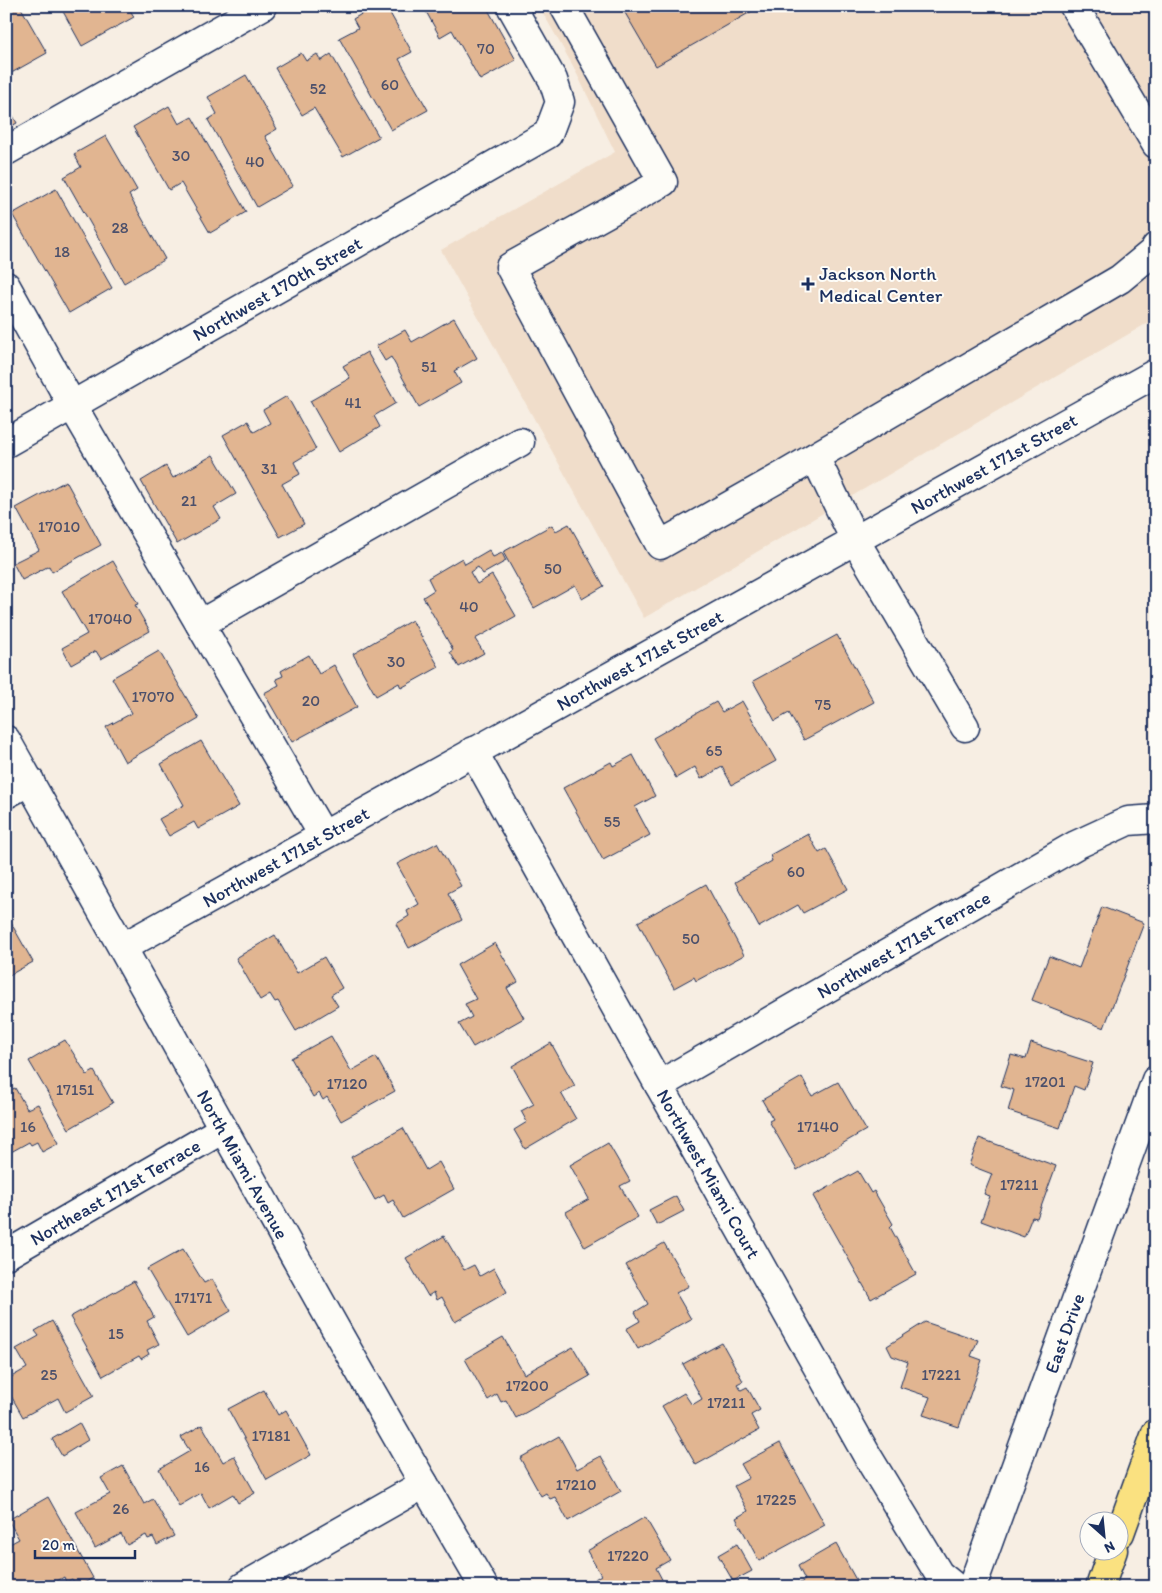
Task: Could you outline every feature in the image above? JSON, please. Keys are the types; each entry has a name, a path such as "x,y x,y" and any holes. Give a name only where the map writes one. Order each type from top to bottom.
{"highway":[{"path":"1128,1510 1156,1433"},
{"path":"1100,1587 1109,1560"}],"street":[{"path":"6,151 262,6"},
{"name":"Northwest 170th Street","path":"6,443 548,134 560,102 553,80 511,6"},
{"path":"564,6 663,182 510,267 660,545 1120,279 1154,251 1156,247"},
{"path":"1074,6 1156,144"},
{"path":"6,286 72,405 323,835"},
{"name":"Northwest 171st Street","path":"123,947 1156,373"},
{"path":"200,624 520,442"},
{"path":"815,457 855,540 965,727"},
{"name":"North Miami Avenue","path":"6,740 18,788 123,947 223,1129 484,1587"},
{"name":"Northwest Miami Court","path":"473,751 868,1457 939,1574 955,1587"},
{"name":"Northwest 171st Terrace","path":"659,1085 1076,845 1128,821 1156,819"},
{"name":"East Drive","path":"972,1587 1156,1080"},
{"name":"Northeast 171st Terrace","path":"6,1255 223,1129"},
{"path":"243,1587 424,1484"}],"shaded area":[{"name":"Jackson North Medical Center","path":"539,6 1156,6 1156,318 644,618 441,250 615,152 573,66"}],"building":[{"path":"6,6 20,6 47,53 6,76"},
{"path":"60,6 128,6 134,17 82,46"},
{"path":"375,6 386,6 412,52 399,59 428,110 391,130 339,38 358,28 353,19"},
{"path":"423,6 486,6 516,60 480,80 452,30 440,37"},
{"path":"621,6 761,6 656,66"},
{"path":"301,53 306,61 317,54 321,61 331,54 379,137 343,157 314,108 302,115 275,68"},
{"path":"246,75 277,129 265,136 293,186 257,207 208,120 217,114 208,97"},
{"path":"6,103 17,123 6,129"},
{"path":"169,106 179,124 192,117 246,212 210,233 181,183 169,190 133,127"},
{"path":"106,136 137,190 129,195 165,259 124,283 64,177 81,167 74,154"},
{"path":"56,189 112,288 69,313 12,214"},
{"path":"454,318 477,358 454,371 461,383 419,407 391,357 385,361 376,346 405,330 412,342"},
{"path":"367,352 396,403 374,416 380,427 339,452 310,401 350,378 343,366"},
{"path":"287,396 316,449 294,462 300,474 282,484 304,524 280,537 223,435 248,421 254,432 270,423 263,410"},
{"path":"213,455 236,494 214,507 221,519 177,544 141,481 166,466 173,478"},
{"path":"66,481 101,545 52,572 49,566 22,580 13,563 39,550 16,508"},
{"path":"569,524 604,586 582,599 575,585 534,608 503,552 552,525 556,531"},
{"path":"489,550 493,557 502,553 506,561 483,574 478,567 470,572 477,584 492,575 516,616 475,639 484,653 459,667 450,652 453,650 423,597 434,590 428,578 462,558 465,564"},
{"path":"113,561 138,604 135,605 150,631 101,659 96,651 71,665 62,648 87,634 62,591"},
{"path":"412,620 439,667 401,688 399,683 376,696 353,654"},
{"path":"837,635 874,702 804,740 789,713 775,721 753,681"},
{"path":"159,651 199,719 125,762 106,727 132,713 112,678"},
{"path":"309,655 319,674 334,665 357,707 292,742 264,693 279,685 276,679 283,676 281,671"},
{"path":"742,701 776,761 732,785 722,767 701,779 695,767 676,778 653,738 716,702 722,712"},
{"path":"201,741 239,806 198,829 194,822 169,836 159,819 184,805 161,764"},
{"path":"633,755 655,796 635,807 650,835 603,860 563,788 611,762 613,766"},
{"path":"808,834 819,853 826,849 848,889 803,913 798,905 759,927 735,882 772,861 770,855"},
{"path":"437,843 461,886 448,893 462,920 409,948 396,924 409,916 407,911 419,904 397,864"},
{"path":"706,884 744,955 696,981 694,977 674,988 638,922"},
{"path":"1102,907 1144,923 1104,1028 1032,1000 1049,956 1079,968"},
{"path":"11,923 33,962 6,977 6,926"},
{"path":"275,935 297,973 324,957 342,988 331,995 338,1006 296,1031 278,1001 275,1002 270,994 260,1000 236,958"},
{"path":"495,943 518,982 507,988 524,1018 473,1047 459,1024 472,1017 465,1004 476,999 457,965"},
{"path":"331,1036 351,1071 376,1057 395,1091 341,1121 327,1097 323,1100 319,1093 313,1097 291,1058"},
{"path":"65,1040 87,1075 94,1071 113,1103 69,1129 29,1061"},
{"path":"551,1043 575,1086 561,1093 576,1119 525,1149 514,1130 527,1122 521,1111 534,1104 512,1066"},
{"path":"1031,1043 1093,1063 1084,1090 1074,1086 1060,1128 1008,1111 1014,1090 1001,1086 1011,1055 1026,1059"},
{"path":"802,1077 812,1096 838,1082 866,1130 797,1170 769,1121 773,1119 762,1100"},
{"path":"15,1088 27,1109 38,1104 59,1143 42,1152 37,1142 31,1145 29,1142 11,1152 6,1143 6,1092"},
{"path":"403,1128 426,1170 439,1162 454,1189 403,1218 393,1200 388,1203 384,1195 375,1200 351,1157"},
{"path":"979,1138 1056,1166 1037,1218 1032,1217 1024,1237 981,1221 990,1196 984,1194 992,1174 969,1165"},
{"path":"608,1143 630,1181 620,1186 638,1217 585,1247 566,1212 589,1199 570,1165"},
{"path":"858,1171 871,1193 874,1191 893,1224 890,1227 916,1274 871,1299 813,1196"},
{"path":"676,1196 684,1211 657,1225 649,1210"},
{"path":"444,1236 464,1270 474,1265 480,1276 494,1268 507,1292 455,1322 442,1297 437,1300 434,1292 428,1296 406,1258"},
{"path":"664,1243 689,1286 676,1293 691,1319 638,1349 626,1329 640,1321 635,1312 648,1304 626,1265"},
{"path":"183,1249 204,1283 212,1279 231,1311 187,1337 147,1269"},
{"path":"134,1281 154,1317 147,1321 159,1344 147,1350 149,1354 141,1359 139,1356 103,1376 70,1317"},
{"path":"52,1321 94,1396 65,1412 58,1398 23,1417 6,1387 6,1380 27,1368 16,1349 39,1336 35,1331"},
{"path":"925,1322 978,1340 971,1356 982,1360 959,1427 923,1415 930,1397 900,1387 908,1362 892,1356 887,1346"},
{"path":"503,1337 524,1374 573,1347 590,1376 516,1418 506,1400 501,1402 497,1394 488,1400 465,1359"},
{"path":"722,1343 743,1381 737,1384 741,1390 747,1387 760,1410 751,1415 759,1430 696,1465 662,1406 684,1393 692,1405 702,1399 683,1364"},
{"path":"264,1390 278,1415 286,1410 311,1455 267,1480 228,1409"},
{"path":"79,1423 88,1440 62,1456 52,1439"},
{"path":"202,1425 223,1462 234,1456 255,1493 238,1503 233,1494 209,1508 201,1493 179,1506 159,1469 190,1451 181,1437"},
{"path":"559,1436 577,1469 601,1456 621,1491 568,1521 555,1497 550,1499 546,1493 541,1496 520,1458"},
{"path":"780,1443 825,1525 759,1561 736,1518 748,1511 734,1486 749,1478 741,1464"},
{"path":"123,1466 144,1504 153,1499 174,1536 157,1545 153,1537 148,1539 146,1535 127,1545 121,1534 95,1548 76,1512 110,1494 101,1478"},
{"path":"48,1497 93,1578 77,1587 72,1579 66,1582 64,1577 47,1587 36,1587 33,1581 23,1587 13,1587 6,1574 6,1546 19,1539 8,1520"},
{"path":"645,1517 670,1560 656,1568 666,1587 600,1587 595,1579 601,1575 587,1551"},
{"path":"737,1544 752,1571 733,1581 718,1555"},
{"path":"836,1544 860,1587 798,1587 797,1585 805,1580 798,1566"}],"place":[{"name":"Jackson North Medical Center","path":"808,284"}]}
